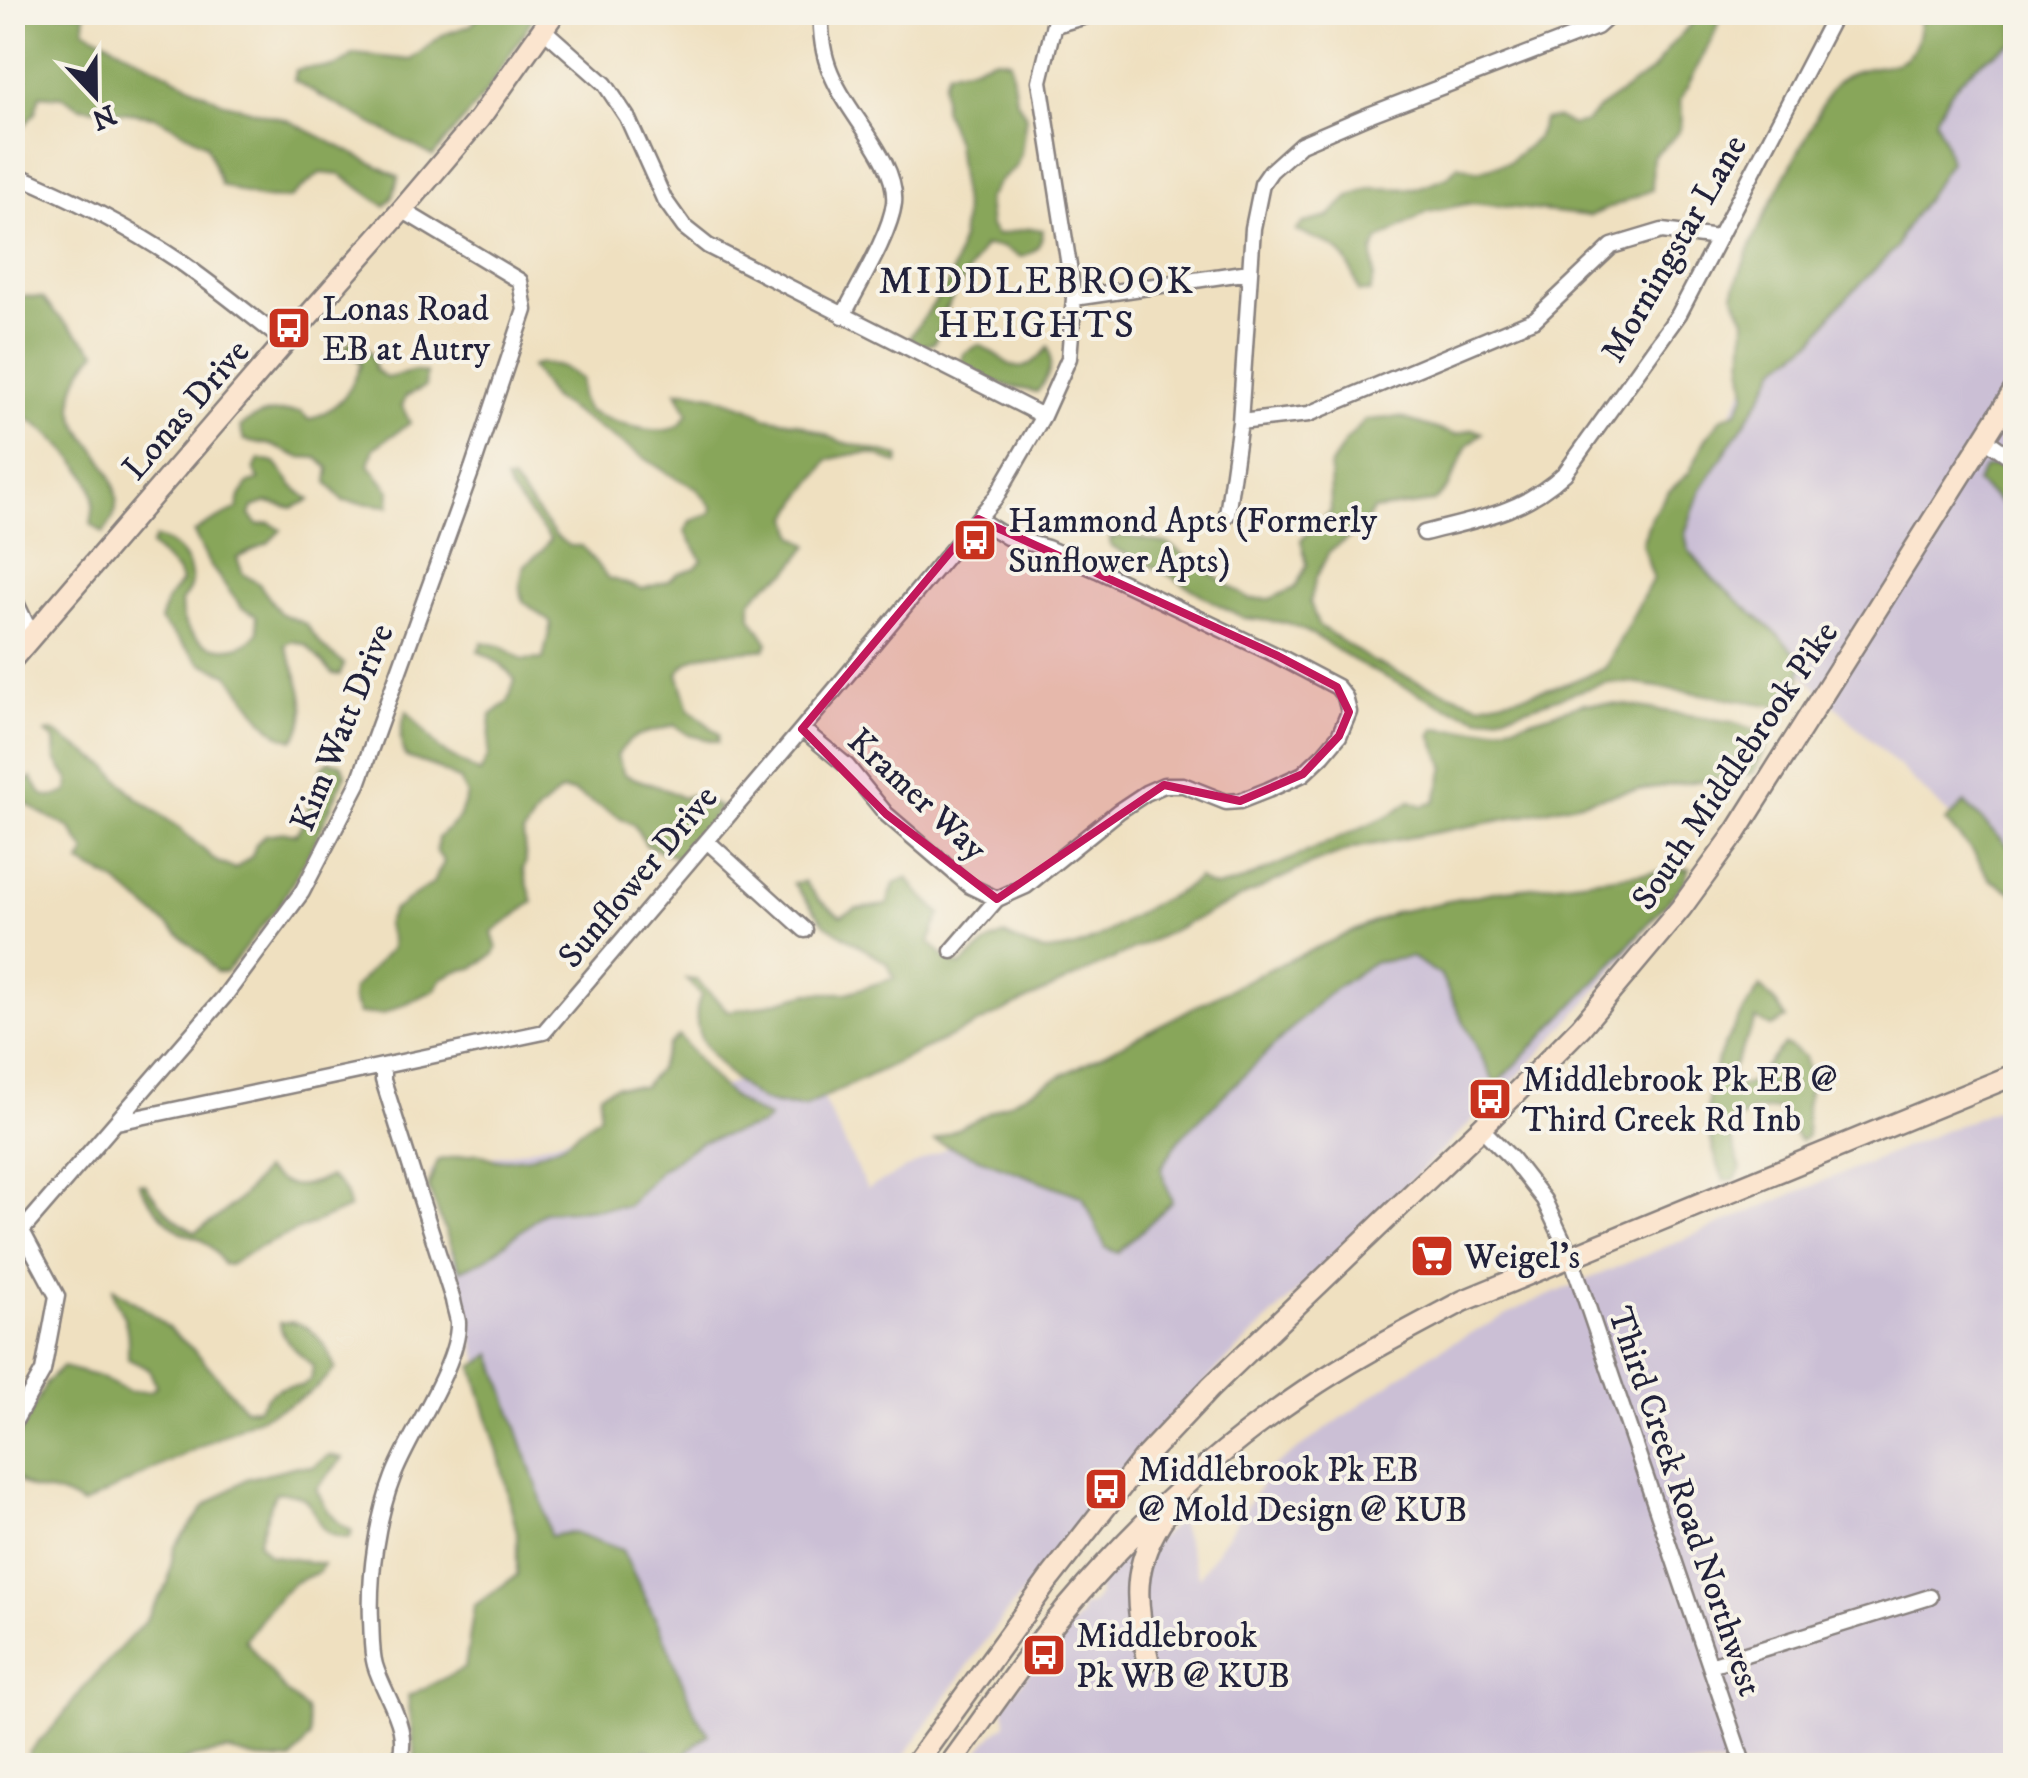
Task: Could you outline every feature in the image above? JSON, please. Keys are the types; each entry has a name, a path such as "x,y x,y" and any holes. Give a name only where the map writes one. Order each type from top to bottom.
{"main road":[{"name":"Lonas Drive","path":"12,659 479,119 549,21"},
{"name":"South Middlebrook Pike","path":"914,1766 1050,1578 1143,1459 1210,1388 1481,1128 1580,1027 1706,874 2016,388"},
{"path":"949,1766 1066,1609 1153,1515 1229,1447 1304,1392 1463,1301 2016,1074"},
{"path":"1148,1659 1136,1591 1143,1558 1156,1530 1191,1481"}],"street":[{"path":"821,12 824,50 832,78 880,155 892,181 894,204 886,231 843,316"},
{"path":"1056,19 1100,12"},
{"path":"1227,515 1240,422 1253,228 1262,184 1301,144 1597,28 1614,12"},
{"name":"Morningstar Lane","path":"1424,532 1507,512 1546,490 1565,473 1678,314 1836,12"},
{"name":"Sunflower Drive","path":"118,1122 544,1032 707,841 996,497 1043,416 1069,358 1074,298 1040,81 1056,19"},
{"path":"549,21 605,84 627,117 664,199 684,227 708,246 1043,416"},
{"path":"12,173 54,190 179,261 285,342"},
{"name":"Kim Watt Drive","path":"17,1237 224,997 302,892 358,784 525,310 520,281 402,210"},
{"path":"1240,422 1309,414 1535,319 1612,246 1662,231 1718,238"},
{"path":"1074,298 1250,272"},
{"path":"1985,439 2016,461"},
{"path":"952,951 997,899 1026,886 1146,793 1164,784 1182,785 1226,802 1240,801 1302,774 1340,736 1349,712 1337,688 1278,656 1047,548 1007,537 978,519"},
{"path":"12,594 32,636"},
{"name":"Kramer Way","path":"802,728 847,766 886,814 970,886 997,899"},
{"path":"707,841 805,930"},
{"path":"383,1066 458,1322 452,1354 392,1477 377,1540 370,1602 374,1664 403,1737 397,1766"},
{"name":"Third Creek Road Northwest","path":"1481,1128 1544,1200 1570,1257 1744,1766"},
{"path":"12,1426 43,1371 58,1296 17,1237"},
{"path":"1710,1666 1930,1597"}],"highlighted area":[{"path":"978,519 1278,656 1337,687 1349,712 1339,736 1303,774 1240,801 1164,785 997,899 886,814 802,729"}],"shaded area":[{"path":"1942,13 2015,13 2015,878 1663,541"},
{"path":"1672,879 1676,893 1597,990 1528,1066 1145,1445 999,1622 898,1765 570,1765 481,1371 430,1171 531,1148 707,1093 802,1056 867,1189 1283,974"},
{"path":"2009,1104 2016,1118 2015,1765 966,1766 1006,1724 1005,1704 1064,1625 1072,1626 1082,1607 1091,1605 1099,1595 1098,1585 1133,1547 1163,1535 1179,1520 1199,1577 1273,1467 1431,1354 1521,1307"}],"green space":[{"path":"13,12 85,13 84,29 222,102 289,121 399,177 392,198 385,206 341,175 320,173 289,199 259,198 221,185 206,144 154,116 81,107 62,97 40,95 35,113 24,126 16,120 13,89 20,40 13,27"},
{"path":"483,12 536,13 485,94 433,156 294,80 296,70 331,67 354,54 411,60 442,35 471,25"},
{"path":"1699,13 1721,13 1718,27 1680,101 1680,128 1653,156 1652,190 1590,216 1472,203 1428,212 1379,240 1373,252 1370,292 1359,292 1338,251 1296,231 1303,223 1328,217 1349,197 1372,188 1415,189 1447,177 1458,165 1477,171 1509,162 1537,138 1543,120 1557,118 1572,125 1586,122 1652,71"},
{"path":"1921,13 2015,13 2015,43 1977,65 1950,92 1935,119 1950,162 1897,247 1836,309 1815,339 1777,367 1701,489 1685,533 1688,549 1713,579 1803,661 1799,685 1783,707 1632,683 1605,683 1517,711 1481,718 1444,706 1288,623 1244,618 1111,547 1110,538 1126,536 1168,544 1249,599 1270,599 1295,588 1307,565 1301,540 1331,511 1330,467 1345,442 1366,420 1399,417 1456,435 1473,429 1482,433 1468,445 1448,488 1433,502 1373,510 1361,529 1329,552 1310,602 1318,625 1372,661 1480,704 1568,683 1605,668 1653,578 1642,544 1651,516 1669,491 1689,473 1721,418 1737,411 1746,393 1745,319 1733,293 1767,212 1833,87 1861,70 1901,61 1918,37"},
{"path":"996,58 1010,60 1016,99 1026,116 1016,167 999,181 987,199 990,226 996,235 1031,228 1043,230 1042,236 1037,248 1021,257 1001,247 984,246 943,313 934,343 920,346 910,340 911,335 950,281 964,213 956,142 943,109 943,83 948,71"},
{"path":"13,291 43,298 97,352 79,376 73,404 78,426 102,459 116,491 115,512 103,533 91,524 92,488 71,456 27,418 13,433"},
{"path":"354,339 369,351 375,370 387,378 415,371 426,373 425,387 406,396 402,406 410,423 374,448 369,465 390,491 389,506 343,501 327,482 329,468 317,458 299,457 271,445 244,440 240,427 276,412 301,412 309,420 337,404 348,392 361,364 345,346"},
{"path":"979,345 1020,367 1037,359 1048,347 1047,376 1037,392 1003,385 960,368 964,353"},
{"path":"540,363 562,367 581,379 580,397 587,411 619,423 658,430 678,426 688,413 677,391 691,391 716,396 765,417 798,423 842,442 899,456 898,464 868,454 828,460 790,517 795,536 809,545 788,572 767,584 751,601 751,617 768,643 765,649 706,654 678,673 689,709 719,734 718,742 689,735 674,725 636,737 617,756 624,774 682,798 691,795 720,807 694,843 679,858 646,845 634,825 573,792 561,791 538,811 523,834 523,869 533,902 492,933 497,949 493,955 473,968 442,978 435,990 383,1014 359,1014 352,999 353,989 391,948 386,924 392,911 432,884 444,862 436,851 438,838 459,818 467,795 459,780 406,757 401,734 407,711 440,750 480,773 488,757 491,715 508,702 515,680 499,663 478,651 482,642 500,646 523,660 543,659 551,623 523,601 520,585 524,566 550,539 505,481 512,481 556,536 569,546 582,546 608,578 642,589 669,581 702,560 685,531 691,521 711,513 712,507 696,488 552,398 531,367"},
{"path":"259,459 275,463 310,500 292,508 267,502 253,507 250,515 258,525 270,523 281,530 268,543 237,558 243,574 259,584 280,613 306,624 323,647 344,664 340,675 333,674 306,645 293,641 285,645 302,693 303,718 293,740 277,734 228,674 201,663 160,621 167,600 181,582 177,571 151,546 155,538 177,549 190,570 189,589 181,602 182,615 196,638 228,648 249,641 258,632 256,615 242,608 209,564 194,533 237,509 249,483 259,480 254,470"},
{"path":"1997,465 2015,479 2015,515 1977,483 1984,468"},
{"path":"1584,703 1626,705 1732,722 1772,735 1753,773 1624,792 1354,848 1307,866 804,1107 774,1104 757,1097 718,1062 699,1033 701,995 686,979 696,980 728,1011 809,993 847,993 894,978 887,963 825,924 793,883 804,881 819,900 841,916 855,909 887,905 894,884 908,878 941,914 930,942 945,958 960,966 990,941 1004,935 1037,949 1063,950 1102,935 1198,878 1217,887 1239,882 1390,815 1410,801 1423,806 1435,802 1445,767 1431,735 1436,728 1493,728"},
{"path":"52,731 107,766 134,795 217,862 235,869 252,856 265,835 296,834 322,768 329,761 341,764 346,773 315,842 282,901 226,972 216,972 203,955 115,881 80,863 86,852 70,828 13,794 13,778 23,782 32,778 46,796 68,791 69,780 56,760 55,740 46,733"},
{"path":"1965,803 2015,853 2015,894 1990,879 1973,852 1945,822"},
{"path":"1689,868 1684,883 1496,1085 1440,975 1411,957 1372,963 1326,995 1180,1138 1161,1168 1172,1202 1118,1253 1106,1248 1083,1197 934,1141 1265,971 1396,912 1498,891"},
{"path":"1760,987 1786,1019 1771,1027 1756,1019 1731,1072 1737,1087 1750,1083 1784,1045 1804,1057 1811,1082 1806,1106 1807,1136 1801,1141 1797,1138 1779,1109 1752,1111 1731,1126 1741,1169 1735,1179 1724,1180 1708,1125 1712,1078 1730,1035"},
{"path":"679,1036 729,1094 769,1118 762,1125 701,1142 660,1170 627,1206 544,1212 486,1259 460,1270 428,1187 438,1160 478,1153 496,1160 528,1157 562,1144 599,1116 600,1093 616,1086 643,1087 659,1068 668,1045"},
{"path":"263,1170 295,1186 329,1177 343,1190 349,1208 257,1248 229,1265 223,1264 206,1242 183,1233 168,1221 139,1183 145,1184 173,1218 195,1232 233,1205"},
{"path":"113,1288 151,1313 197,1353 245,1409 258,1408 277,1390 302,1386 311,1380 313,1366 288,1341 280,1323 308,1328 328,1351 335,1369 289,1405 83,1505 62,1495 39,1491 13,1475 13,1448 46,1383 62,1367 97,1376 129,1392 151,1391 156,1386 149,1369 128,1359 127,1328"},
{"path":"492,1354 550,1536 573,1532 622,1550 696,1715 709,1734 670,1765 664,1765 647,1749 604,1765 416,1765 408,1696 465,1668 474,1606 517,1575 517,1533 473,1367"},
{"path":"329,1455 343,1458 316,1489 335,1519 352,1531 350,1538 325,1530 304,1498 275,1493 258,1542 269,1555 323,1564 319,1572 293,1583 245,1640 286,1692 306,1710 310,1737 291,1761 257,1759 227,1751 175,1765 86,1766 56,1760 34,1761 28,1753 146,1620 168,1583 174,1548 205,1506 246,1479 297,1466 313,1467"}],"place":[{"name":"Lonas Road EB at Autry","path":"289,328"},
{"name":"Hammond Apts (Formerly Sunflower Apts)","path":"975,540"},
{"name":"Middlebrook Pk EB @ Third Creek Rd Inb","path":"1490,1099"},
{"name":"Weigel's","path":"1432,1256"},
{"name":"Middlebrook Pk EB @ Mold Design @ KUB","path":"1106,1489"},
{"name":"Middlebrook Pk WB @ KUB","path":"1044,1655"}],"district":[{"name":"MIDDLEBROOK HEIGHTS","path":"1037,302"}]}
